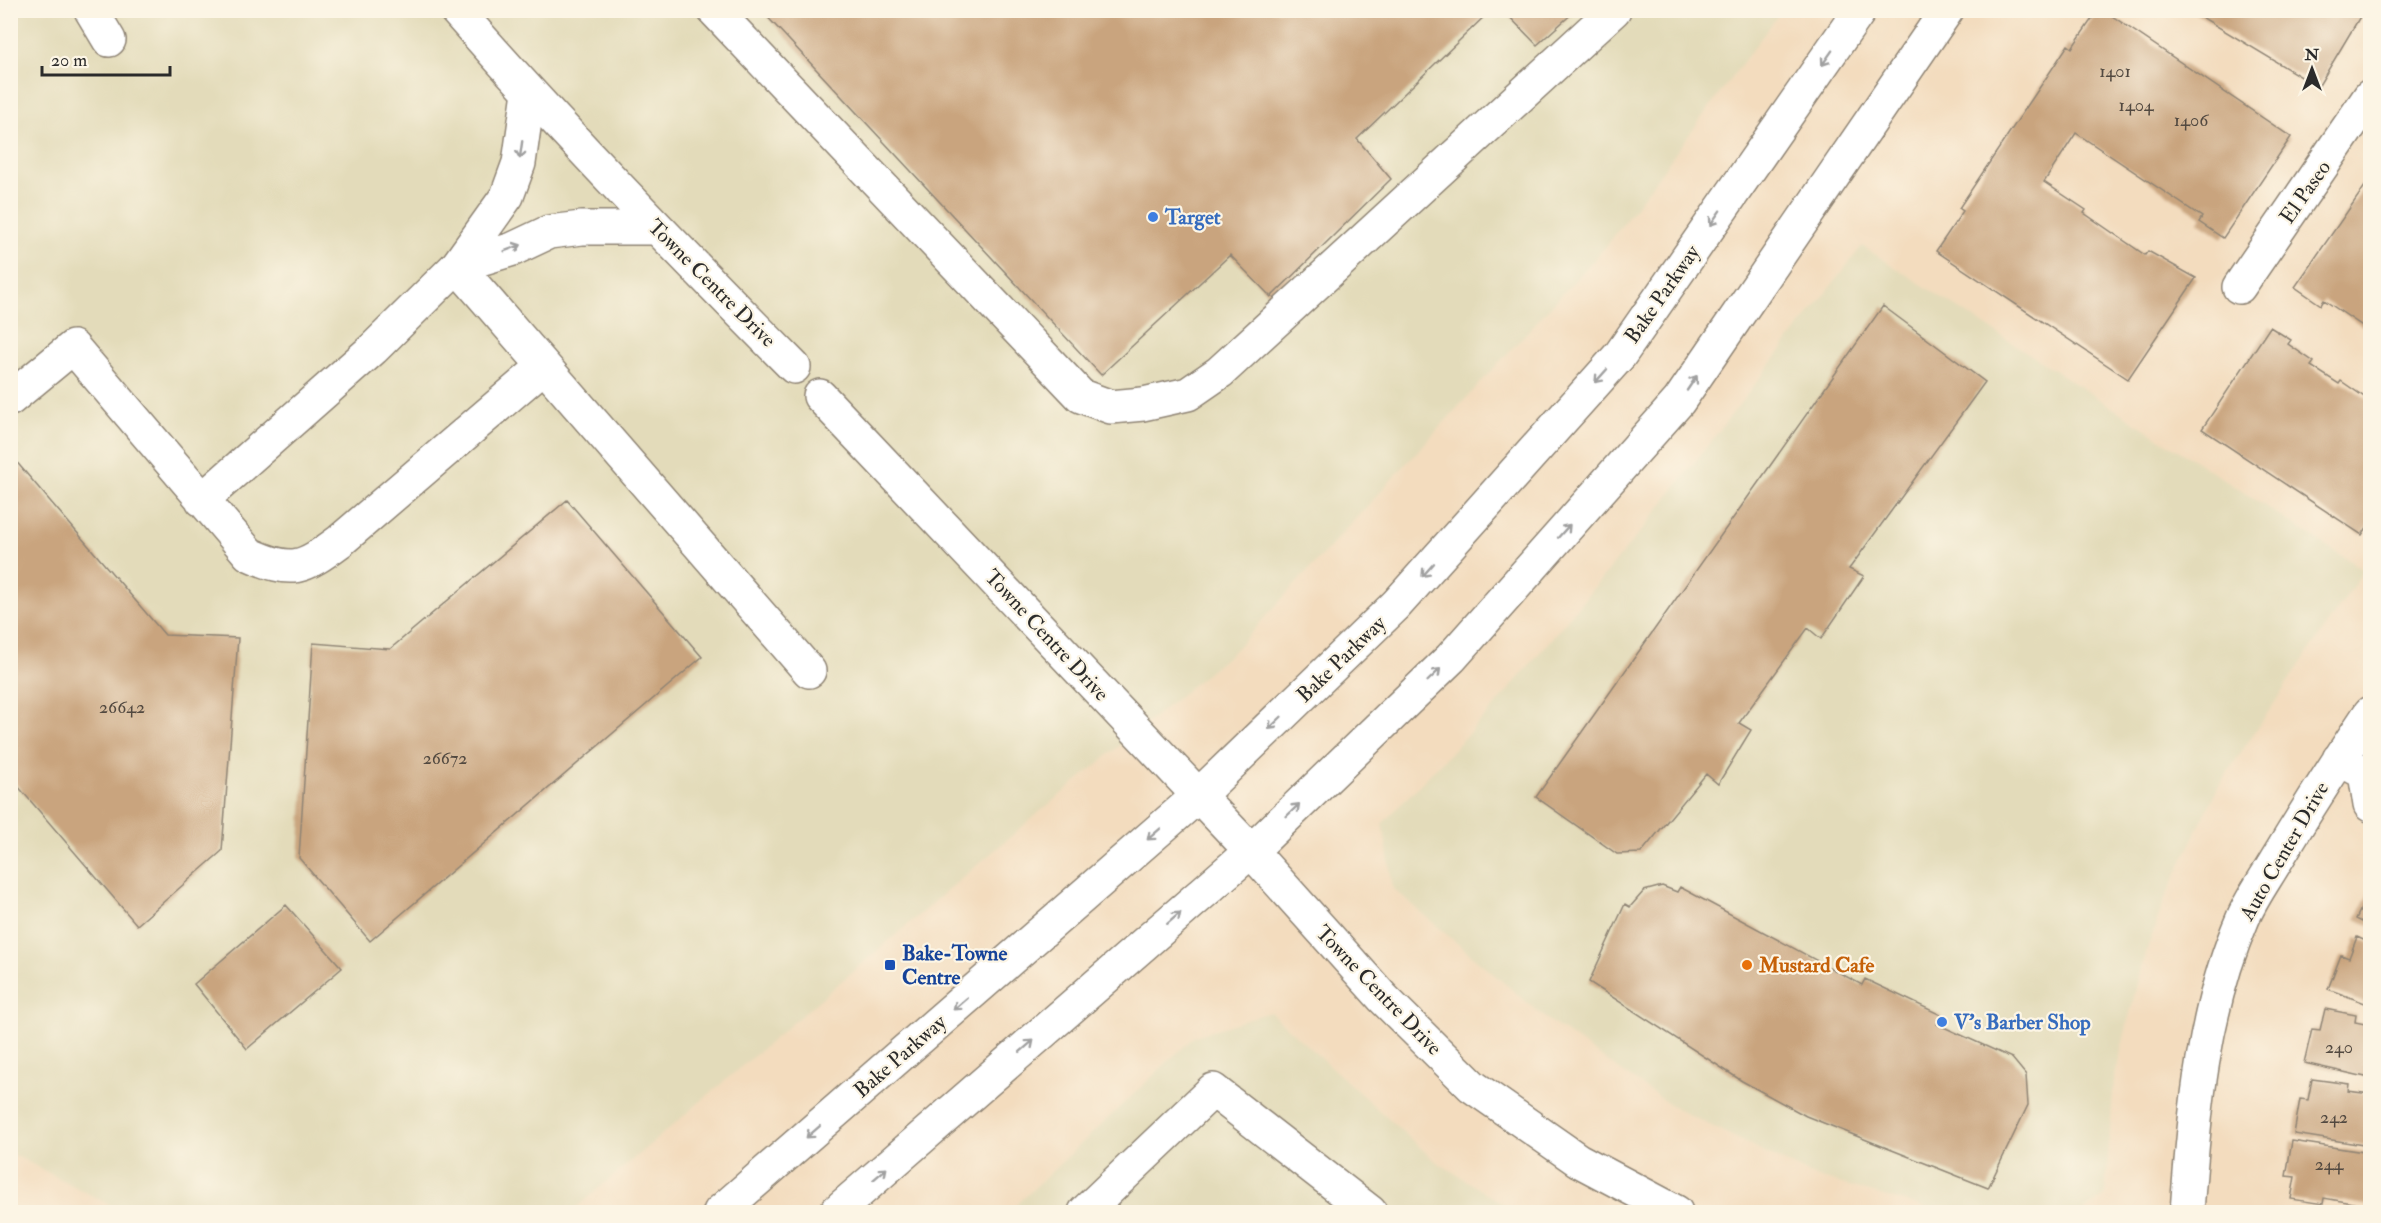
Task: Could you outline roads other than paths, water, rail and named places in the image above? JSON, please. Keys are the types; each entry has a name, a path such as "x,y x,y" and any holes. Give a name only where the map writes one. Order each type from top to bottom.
{"main road":[{"path":"91,10 109,40"},
{"name":"Towne Centre Drive","path":"456,10 656,228 794,368 1251,851 1383,998 1472,1086 1578,1160 1676,1212"},
{"path":"714,10 1081,396 1111,407 1143,404 1188,394 1220,372 1614,10"},
{"name":"Bake Parkway","path":"720,1212 1198,796 1396,605 1620,355 1860,10"},
{"path":"836,1212 1251,851 1451,658 1680,401 1947,10"},
{"path":"202,500 373,349 457,266 507,196 519,164 529,92"},
{"name":"El Paseo","path":"2239,287 2370,96"},
{"path":"457,266 513,249 549,232 582,228 656,228"},
{"path":"457,266 809,671"},
{"path":"10,399 73,347 249,554 278,567 311,563 340,541 544,366"},
{"name":"Auto Center Drive","path":"2187,1212 2192,1137 2204,1055 2220,981 2244,916 2358,768 2370,712"},
{"path":"2358,768 2370,805"},
{"path":"1085,1212 1213,1090 1370,1212"}],"place":[{"name":"Target","path":"1153,217"},
{"name":"Bake-Towne Centre","path":"890,965"},
{"name":"Mustard Cafe","path":"1747,965"},
{"name":"V's Barber Shop","path":"1942,1022"}]}
